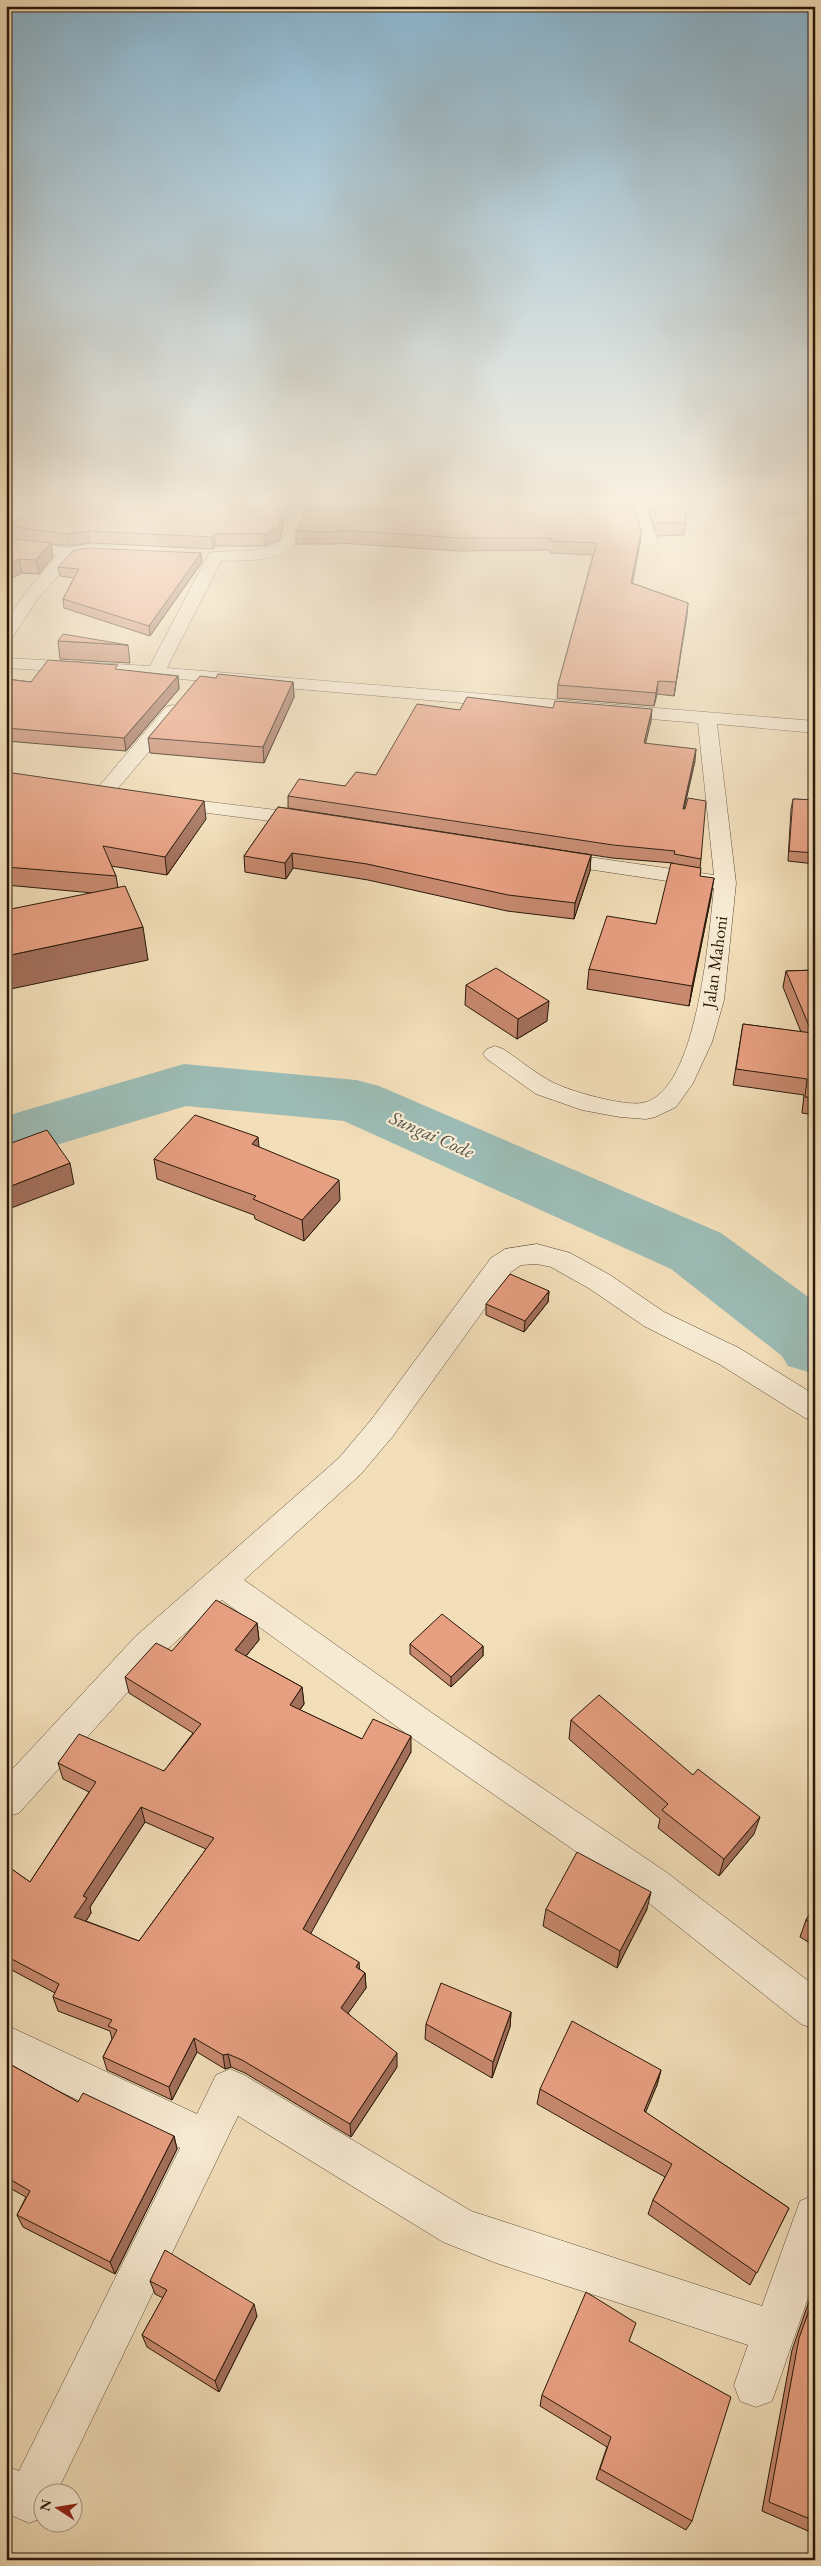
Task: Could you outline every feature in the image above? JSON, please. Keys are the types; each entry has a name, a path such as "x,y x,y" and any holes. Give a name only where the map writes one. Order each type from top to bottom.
{"street":[{"path":"156,672 180,626"},
{"path":"6,663 203,675 815,727"},
{"path":"203,675 93,794 280,815 326,823"},
{"name":"Jalan Mahoni","path":"495,1054 545,1088 590,1104 620,1110 646,1111 667,1101 684,1078 700,1042 712,1000 725,883 707,717"},
{"path":"539,856 725,883"},
{"path":"6,1801 148,1646 350,1466 382,1428 501,1266 514,1256 537,1254 560,1260 600,1282 654,1319 729,1356 815,1410"},
{"path":"220,1581 423,1726 653,1884 815,2010"},
{"path":"6,2045 205,2139"},
{"path":"6,2489 29,2500 230,2089 458,2227 496,2242 774,2332"},
{"path":"756,2385 815,2216"}],"building":[{"path":"574,626 685,626 676,682 658,681 656,693 558,685"},
{"path":"63,634 128,645 58,641"},
{"path":"48,660 118,665 115,669 178,676 124,738 6,728 6,679 31,682"},
{"path":"218,674 293,682 263,747 148,738 200,676 216,678"},
{"path":"467,697 553,708 555,701 652,709 644,743 696,749 683,809 685,809 688,798 706,801 701,859 674,854 675,851 613,845 288,796 299,779 345,786 356,772 376,775 417,704 460,710"},
{"path":"6,772 204,801 165,857 103,846 116,876 6,867"},
{"path":"793,799 815,800 815,853 789,851"},
{"path":"278,807 591,855 575,903 508,895 367,864 292,853 285,863 244,856"},
{"path":"671,863 701,868 700,876 714,878 692,986 589,969 607,916 656,924"},
{"path":"125,886 143,927 6,956 6,910"},
{"path":"496,968 549,1001 518,1019 466,985"},
{"path":"815,970 815,1098 805,1097 807,1079 736,1069 743,1024 812,1033 786,971"},
{"path":"195,1115 258,1137 252,1144 339,1180 302,1220 253,1199 256,1196 154,1159"},
{"path":"47,1130 70,1163 6,1188 6,1145"},
{"path":"510,1274 549,1291 525,1321 486,1304"},
{"path":"216,1600 257,1623 235,1650 302,1687 290,1705 362,1739 373,1719 411,1736 303,1929 359,1962 356,1967 365,1973 341,2008 397,2053 350,2124 242,2060 228,2054 223,2055 194,2038 169,2087 103,2057 117,2030 108,2026 112,2020 53,1997 59,1984 6,1956 6,1865 30,1882 96,1782 58,1763 79,1734 164,1771 201,1724 125,1677 156,1643 172,1651","holes":["141,1807 214,1838 139,1941 74,1917 87,1898 83,1896"]},
{"path":"442,1614 483,1646 451,1677 410,1644"},
{"path":"599,1695 693,1775 698,1769 760,1817 724,1859 662,1810 668,1804 571,1720"},
{"path":"577,1852 651,1892 620,1951 546,1909"},
{"path":"815,1906 815,1925 806,1920"},
{"path":"441,1983 511,2012 493,2062 426,2024"},
{"path":"572,2021 661,2070 644,2111 789,2208 757,2273 653,2200 672,2164 540,2089"},
{"path":"6,2062 78,2102 83,2093 174,2136 110,2262 17,2215 30,2191 6,2177"},
{"path":"165,2250 254,2304 215,2381 142,2335 167,2290 150,2281"},
{"path":"586,2292 636,2323 629,2341 731,2397 692,2521 600,2469 611,2437 542,2395"},
{"path":"815,2294 815,2521 769,2502 799,2338"}],"waterway":[{"name":"Sungai Code","path":"6,1138 184,1085 356,1101 696,1251 808,1336 815,1346"}]}
